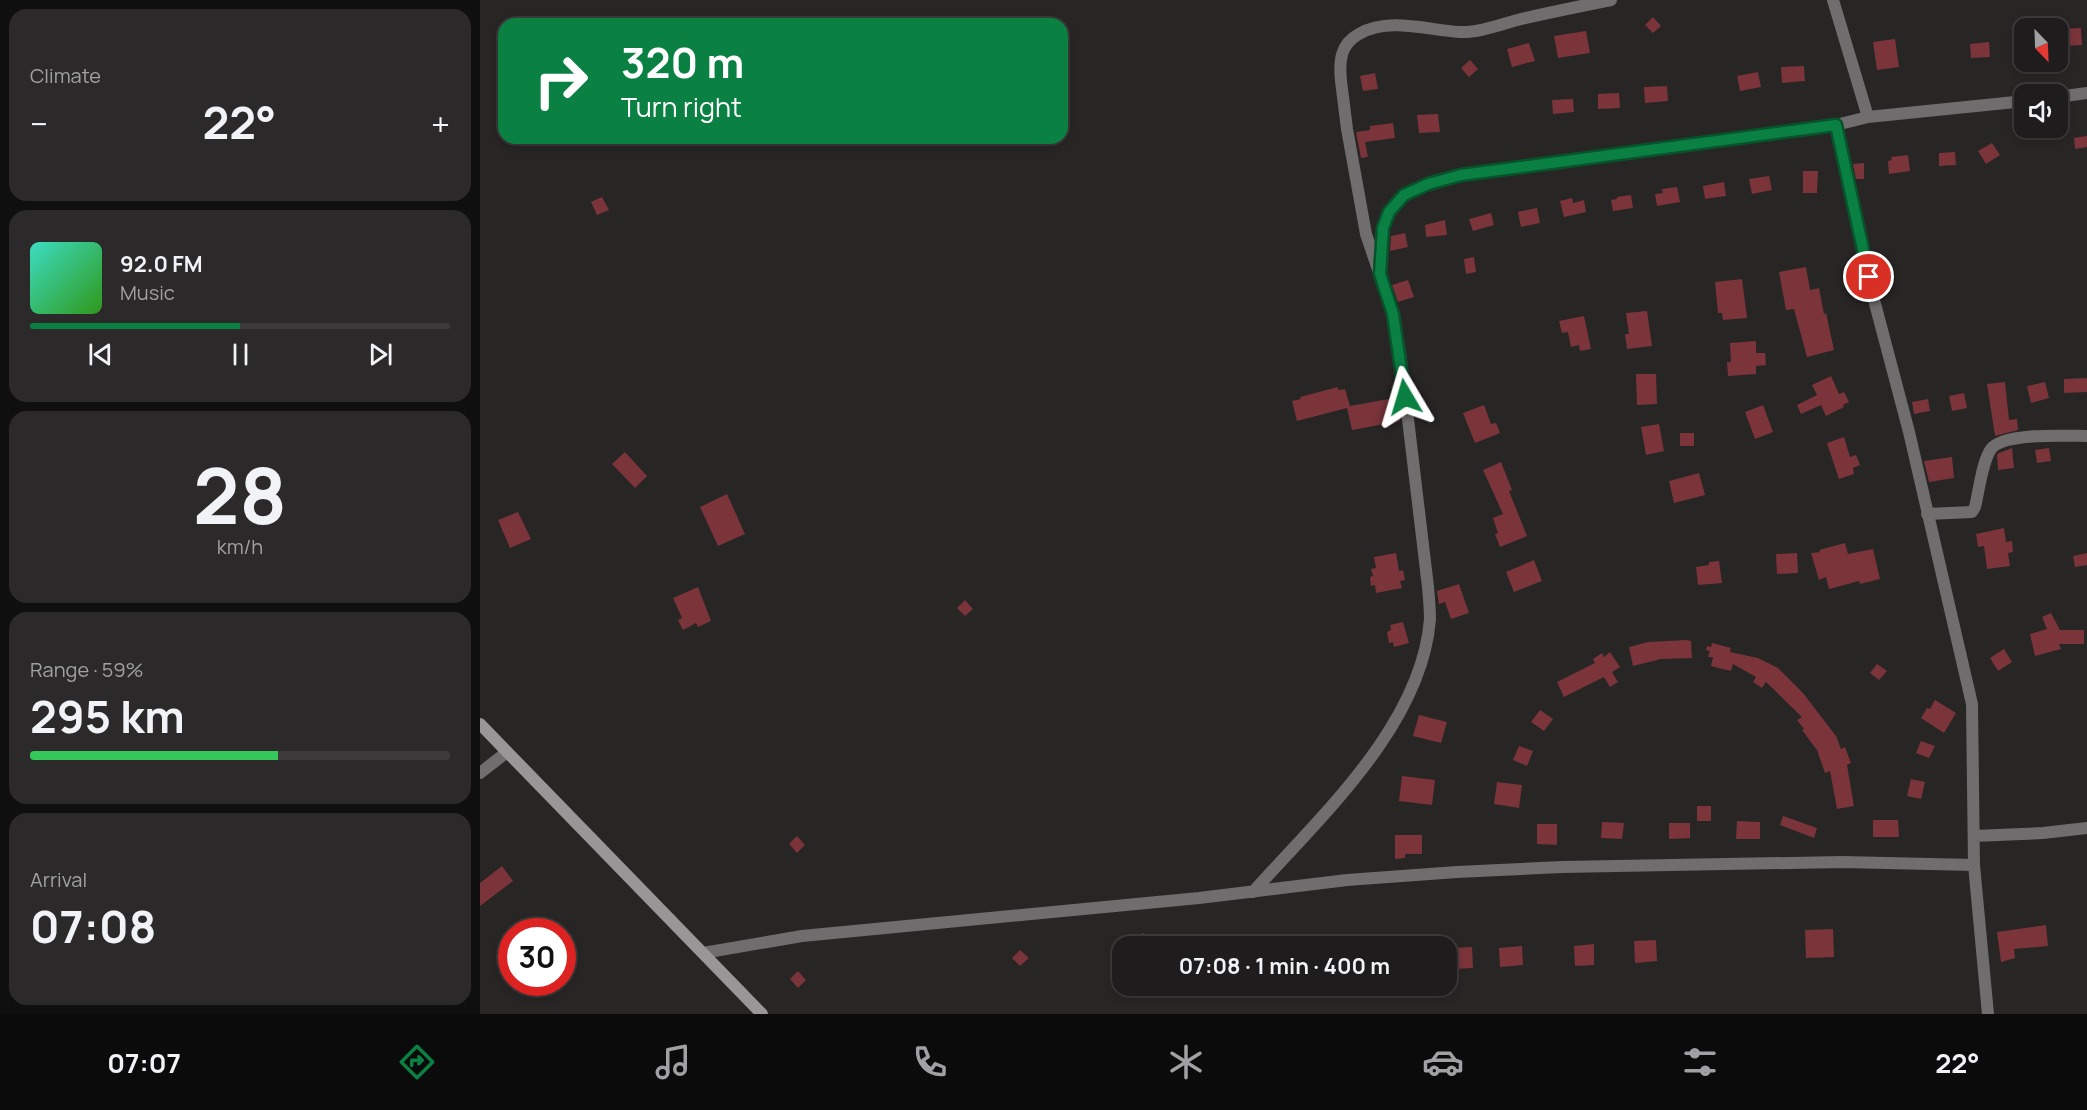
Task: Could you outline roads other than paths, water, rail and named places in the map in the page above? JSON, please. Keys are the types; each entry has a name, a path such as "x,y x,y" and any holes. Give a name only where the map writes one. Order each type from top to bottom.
{"main road":[{"path":"480,724 762,1014"}],"street":[{"path":"1253,892 1360,774 1393,725 1417,674 1426,644 1430,619 1400,352 1393,314 1366,234 1347,129 1340,66 1342,53 1349,42 1359,34 1375,28 1403,26 1462,32 1611,0"},
{"path":"1833,0 1868,117"},
{"path":"2068,96 2087,93"},
{"path":"1380,274 1383,228 1389,212 1404,195 1428,184 1461,175 1836,125 1868,117 2014,102"},
{"path":"1836,125 1873,296 1909,432 1972,704 1974,865 1988,1014"},
{"path":"1927,514 1972,512 1987,458 1998,442 2005,439 2087,436"},
{"path":"480,773 507,752"},
{"path":"1974,836 2043,833 2087,828"},
{"path":"703,953 802,936 1253,892 1347,880 1457,872 1562,867 1842,862 1974,865"}]}
